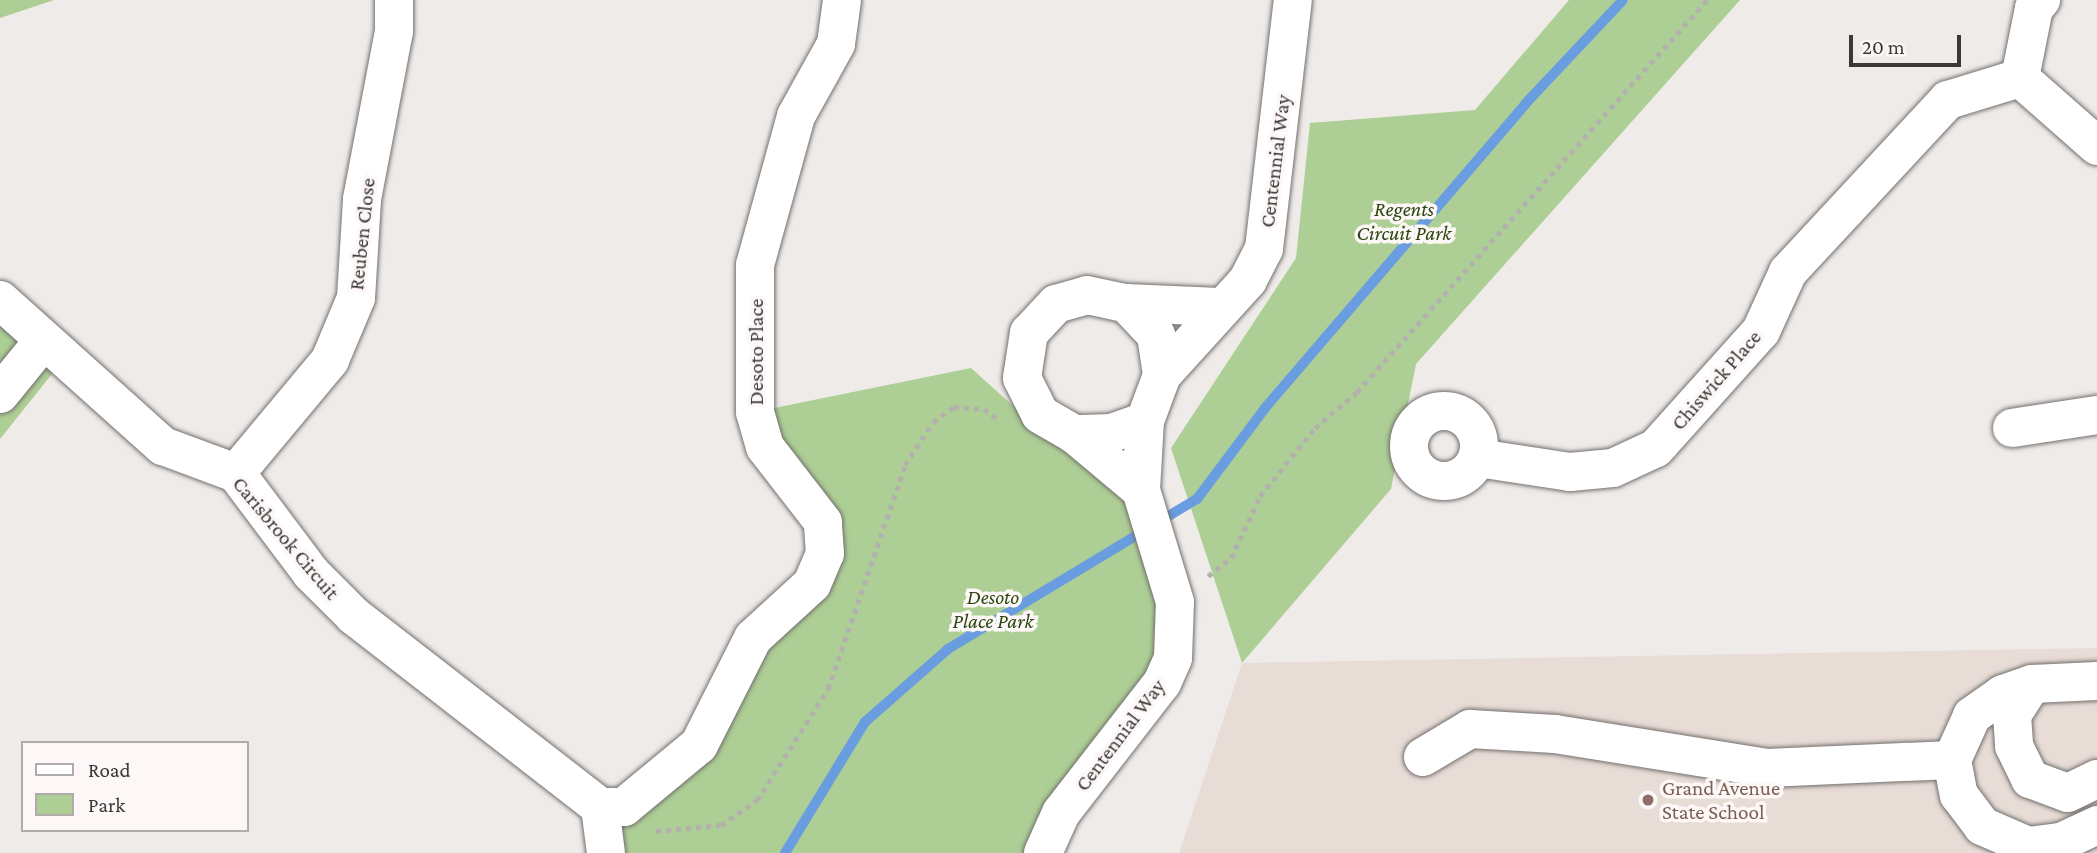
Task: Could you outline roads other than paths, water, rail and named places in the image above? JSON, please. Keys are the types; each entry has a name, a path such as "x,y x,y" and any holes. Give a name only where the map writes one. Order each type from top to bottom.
{"street":[{"name":"Reuben Close","path":"236,473 330,360 356,298 362,199 394,31 394,0"},
{"name":"Desoto Place","path":"605,833 624,807 699,745 753,638 812,584 825,554 823,522 765,447 755,412 755,265 796,116 835,44 842,0"},
{"name":"Centennial Way","path":"1044,853 1061,813 1162,683 1173,658 1175,602 1185,572 1145,501 1144,421 1162,375 1219,307 1248,280 1264,249 1293,0"},
{"path":"2041,0 2034,8 2020,78 2097,146"},
{"name":"Chiswick Place","path":"1478,458 1570,472 1613,468 1656,448 1761,331 1788,272 1948,100 2020,78"},
{"path":"1145,501 1074,434 1040,414 1022,378 1029,333 1056,304 1087,295 1126,303 1219,307"},
{"name":"Carisbrook Circuit","path":"0,300 163,446 236,473 311,573 354,616 605,833"},
{"name":"Centennial Way","path":"1126,303 1156,335 1162,375"},
{"path":"0,394 43,341"},
{"path":"2012,428 2097,415"},
{"path":"1074,434 1112,433 1144,421"},
{"path":"2097,681 2032,684 2003,694 1972,716 1952,760 1959,796 1982,826 2028,846 2061,842 2097,825"},
{"path":"2032,684 2012,715 2014,746 2031,779 2068,793 2097,779"},
{"path":"1423,757 1470,729 1555,734 1767,768 1952,760"}],"waterway":[{"path":"785,853 865,722 948,649 1197,499 1265,408 1526,103 1623,0"}],"place":[{"name":"Grand Avenue State School","path":"1648,800"}],"park label":[{"name":"Regents Circuit Park","path":"1404,221"},
{"name":"Desoto Place Park","path":"993,609"}]}
